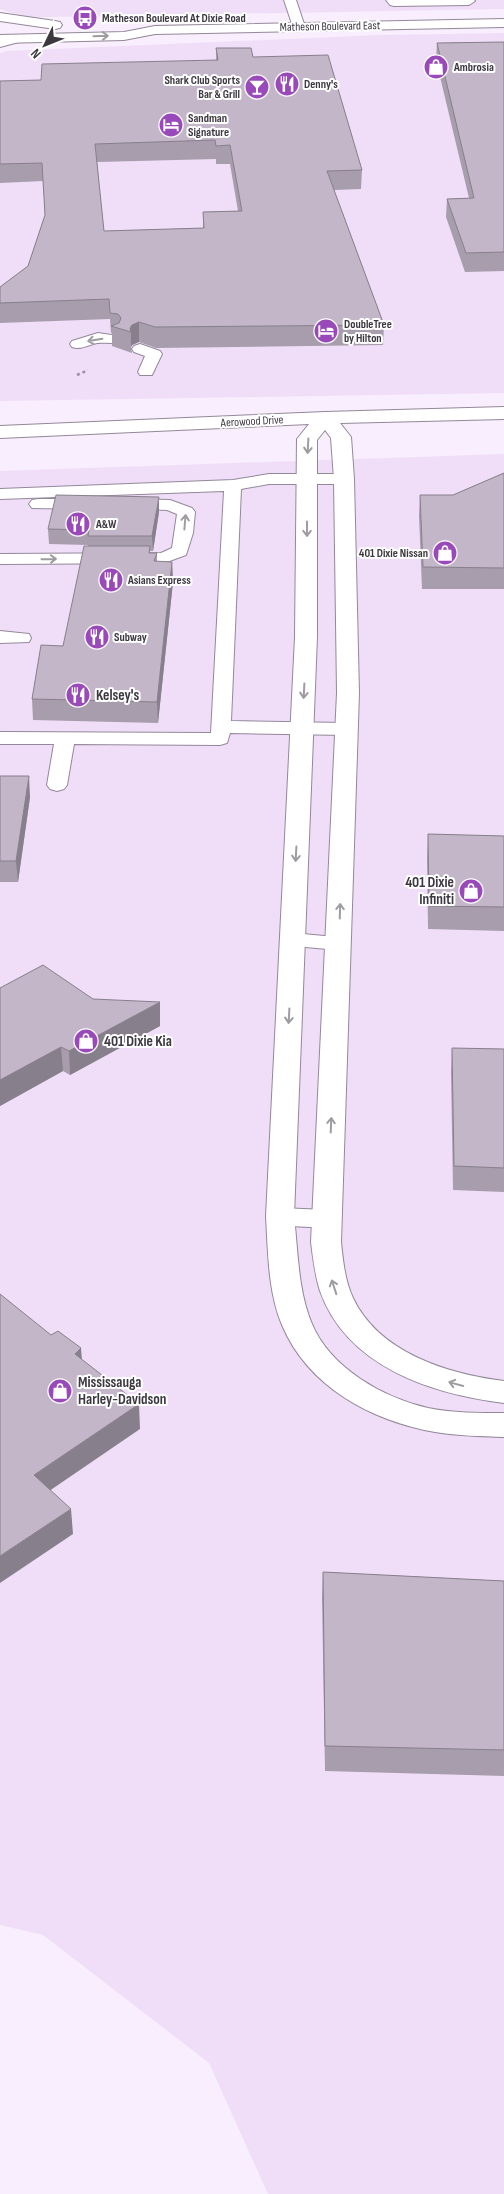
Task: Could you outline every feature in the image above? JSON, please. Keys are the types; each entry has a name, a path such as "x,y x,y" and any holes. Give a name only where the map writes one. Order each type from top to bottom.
{"street":[{"path":"0,17 55,25"},
{"name":"Matheson Boulevard East","path":"0,26 112,24 155,30 504,23"},
{"name":"Matheson Boulevard East","path":"5,40 124,36 155,30"},
{"name":"Aerowood Drive","path":"0,432 325,418 504,413"},
{"path":"504,1392 460,1385 419,1371 385,1351 357,1327 346,1314 333,1286 326,1242 348,694 344,479 341,437 325,418 307,439 306,637 280,1216 284,1264 297,1324 306,1342 318,1360 355,1390 402,1412 429,1419 457,1423 504,1425"}],"lane":[{"path":"290,0 299,27"},
{"path":"392,0 394,2 469,0 476,23"},
{"path":"78,344 98,338 112,339"},
{"path":"140,349 154,354 146,372"},
{"path":"0,494 234,485 269,479 344,479"},
{"path":"0,738 220,739 234,485"},
{"path":"0,559 164,558 180,551 186,512 170,505 38,504"},
{"path":"0,638 22,638"},
{"path":"221,727 346,729"},
{"path":"57,785 65,739"},
{"path":"292,940 338,943"},
{"path":"280,1216 328,1218"}],"shaded area":[{"path":"0,0 504,0 504,9 25,17 0,9"},
{"path":"504,33 504,393 0,401 0,53 7,51 381,35"},
{"path":"504,454 504,2194 268,2194 209,2063 43,1935 0,1925 0,471"}],"building":[{"path":"504,42 504,252 466,253 447,199 474,198 437,43"},
{"path":"216,48 251,48 253,57 328,55 362,170 327,171 384,325 155,327 139,322 132,325 130,328 131,332 111,326 119,323 121,318 118,314 110,313 109,299 0,303 0,287 28,266 45,215 42,163 0,164 0,81 41,80 42,64 218,60","holes":["215,140 216,146 230,145 242,211 203,212 204,228 104,231 95,144"]},
{"path":"504,473 504,568 423,567 420,495 453,495"},
{"path":"56,495 159,497 152,536 88,536 89,530 48,529"},
{"path":"84,546 150,546 149,553 157,553 154,561 172,562 157,702 32,699 41,645 63,646"},
{"path":"0,776 29,776 16,861 0,861"},
{"path":"428,834 504,836 504,907 429,906"},
{"path":"43,965 93,999 160,1002 69,1051 61,1047 0,1080 0,988"},
{"path":"452,1048 504,1049 504,1168 454,1166"},
{"path":"0,1294 51,1335 58,1331 81,1348 75,1354 139,1404 34,1475 71,1509 0,1556"},
{"path":"323,1572 504,1581 504,1750 325,1746"}],"place":[{"name":"Matheson Boulevard At Dixie Road","path":"85,18"},
{"name":"Ambrosia","path":"436,67"},
{"name":"Denny's","path":"287,84"},
{"name":"Shark Club Sports Bar & Grill","path":"257,87"},
{"name":"Sandman Signature","path":"171,125"},
{"name":"DoubleTree by Hilton","path":"326,331"},
{"name":"A&W","path":"78,524"},
{"name":"401 Dixie Nissan","path":"445,553"},
{"name":"Asians Express","path":"111,580"},
{"name":"Subway","path":"97,637"},
{"name":"Kelsey's","path":"78,695"},
{"name":"401 Dixie Infiniti","path":"471,891"},
{"name":"401 Dixie Kia","path":"86,1041"},
{"name":"Mississauga Harley-Davidson","path":"60,1391"}]}
